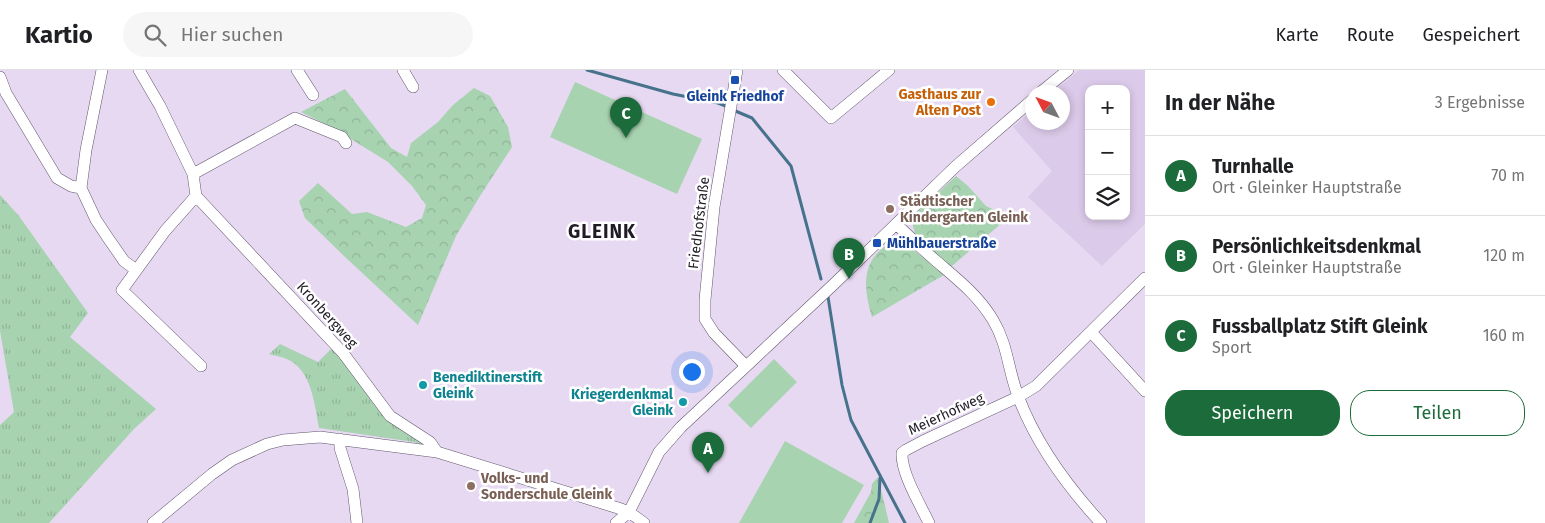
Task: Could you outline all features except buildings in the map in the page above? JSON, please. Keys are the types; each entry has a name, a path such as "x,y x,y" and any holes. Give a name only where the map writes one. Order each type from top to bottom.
{"street":[{"path":"102,70 86,150 81,188 96,220 108,238 124,261 136,270"},
{"path":"139,70 160,106 193,174 196,196 165,231 122,290 201,366"},
{"path":"297,70 313,95"},
{"path":"404,70 413,87"},
{"name":"Friedhofstraße","path":"737,70 714,207 705,300 705,320 714,333 746,365"},
{"path":"783,70 831,118 889,70"},
{"path":"1050,85 1068,70"},
{"path":"0,77 6,93 57,178 71,186 81,188"},
{"path":"616,523 629,512 651,466 663,446 694,413 834,284 955,167 1025,106"},
{"path":"193,174 295,118 342,137 346,143"},
{"name":"Kronbergweg","path":"196,196 343,353 390,416 430,442 437,452"},
{"path":"896,224 973,293 992,318 1004,341 1018,397 1041,444 1067,484 1100,523"},
{"path":"1018,397 1036,386 1145,278"},
{"path":"1091,332 1145,391"},
{"name":"Meierhofweg","path":"929,523 906,472 902,453 923,441 1018,397"},
{"path":"153,523 212,474 232,460 254,449 283,440 320,437 437,452 629,512 644,523"},
{"path":"340,439 340,448 353,488 357,523"}],"shaded area":[{"path":"1079,70 1145,70 1145,224 1102,266 1028,197 1052,171 1013,127 1025,116 1025,130 1070,130 1070,85 1061,85"}],"green space":[{"path":"575,82 702,139 677,194 550,137"},
{"path":"474,88 490,96 508,127 512,147 456,236 418,325 305,218 299,201 318,183 352,214 367,212 406,227 422,218 426,205 412,186 388,162 333,128 301,112 345,89 391,148 407,157 411,143 438,122 453,105"},
{"path":"956,176 986,206 995,210 1003,222 952,266 942,261 915,234 911,218"},
{"path":"0,195 19,216 88,313 70,337 156,409 134,429 49,523 0,523 0,425 14,412 0,331"},
{"path":"897,240 904,242 944,275 872,317 867,294 867,272 876,254 885,246"},
{"path":"280,344 318,362 332,348 340,355 377,406 425,443 425,446 414,442 319,428 311,391 304,374 291,361 269,354"},
{"path":"774,359 797,382 751,428 728,405"},
{"path":"785,441 864,485 842,523 739,523"},
{"path":"878,477 889,523 854,523 871,492 872,484"}],"waterway":[{"path":"587,70 728,107"},
{"path":"733,110 752,118 791,166 821,279"},
{"path":"828,297 842,385 851,420 905,523"},
{"path":"870,523 879,499 880,478"}],"place":[{"name":"Gleink Friedhof","path":"735,80"},
{"name":"Gasthaus zur Alten Post","path":"991,102"},
{"name":"Fussballplatz Stift Gleink","path":"626,138"},
{"name":"Städtischer Kindergarten Gleink","path":"890,209"},
{"name":"Mühlbauerstraße","path":"877,243"},
{"name":"Persönlichkeitsdenkmal","path":"849,279"},
{"name":"Benediktinerstift Gleink","path":"423,385"},
{"name":"Kriegerdenkmal Gleink","path":"683,402"},
{"name":"Turnhalle","path":"708,473"},
{"name":"Volks- und Sonderschule Gleink","path":"471,486"}],"district":[{"name":"GLEINK","path":"602,231"}]}
